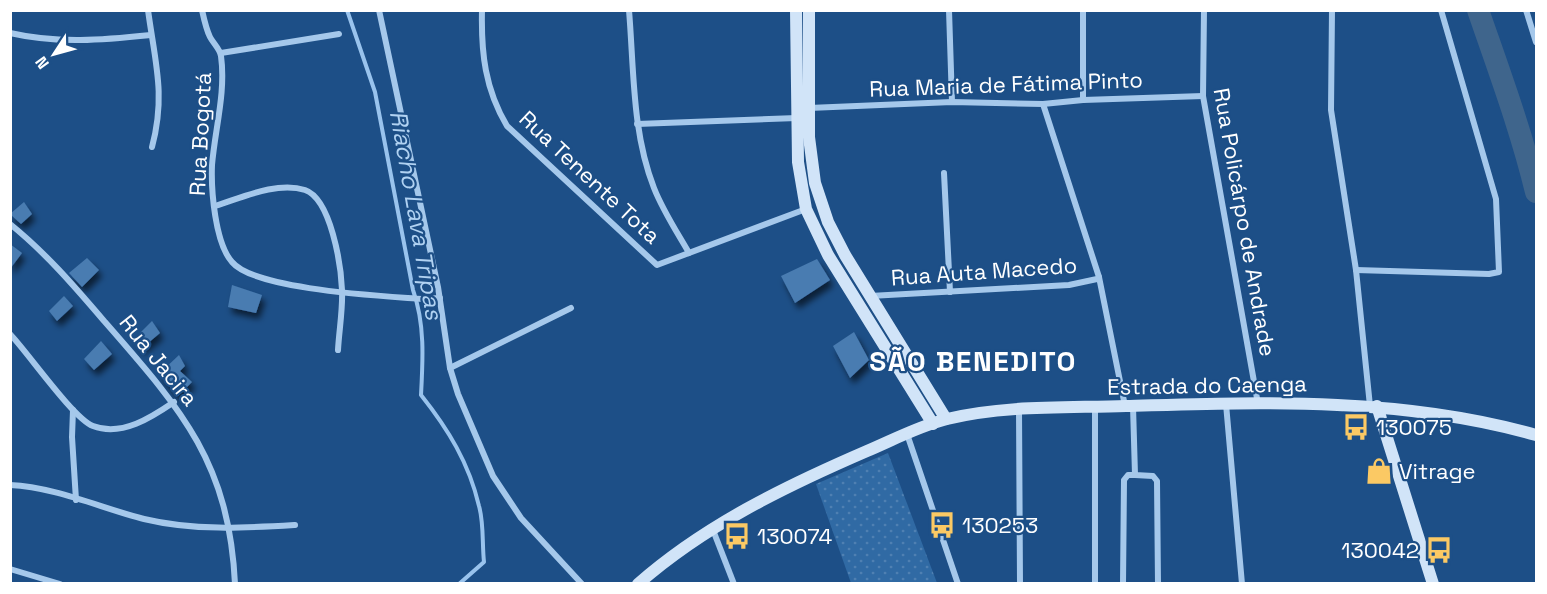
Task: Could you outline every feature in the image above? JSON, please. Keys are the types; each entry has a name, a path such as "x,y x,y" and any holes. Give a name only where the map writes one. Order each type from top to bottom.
{"main road":[{"path":"796,10 798,162 806,209 828,255 940,422"},
{"path":"809,10 809,137 815,183 828,222 940,422"},
{"name":"Estrada do Caenga","path":"638,584 666,560 787,488 907,434 940,422 1019,410 1095,407 1226,404 1374,406 1488,422 1533,434"},
{"path":"1374,406 1433,584"}],"street":[{"path":"148,10 158,64 160,101 159,120 152,147"},
{"name":"Rua Bogotá","path":"202,10 210,36 221,53 220,102 212,167 214,206 228,257 240,270 309,288 422,299 440,298"},
{"path":"379,10 440,298 450,368 472,432 493,476 521,518 582,584"},
{"name":"Rua Tenente Tota","path":"482,10 482,52 487,82 495,106 507,126 657,265 689,253"},
{"path":"629,10 637,124 655,190 689,253 806,209"},
{"path":"949,10 952,102"},
{"path":"1083,10 1083,100"},
{"name":"Rua Policárpo de Andrade","path":"1204,10 1203,96 1258,404"},
{"path":"1332,10 1331,110 1374,406"},
{"path":"1356,270 1496,274 1500,269 1496,199 1441,10"},
{"path":"1526,10 1536,39"},
{"path":"10,33 76,41 151,35"},
{"path":"221,53 339,34"},
{"name":"Rua Maria de Fátima Pinto","path":"810,108 952,102 1044,104 1083,100 1203,96"},
{"name":"Rua Auta Macedo","path":"1044,104 1099,277 1129,406 1135,475"},
{"path":"637,124 798,118"},
{"path":"944,173 950,292"},
{"path":"214,206 263,191 293,188 306,190 316,197 336,243 342,291 338,350"},
{"name":"Rua Jacira","path":"10,224 58,268 174,402 213,471 231,529 235,584"},
{"name":"Rua Auta Macedo","path":"870,296 1079,284 1095,281 1099,277"},
{"path":"450,368 571,308"},
{"path":"10,334 73,410 93,426 111,429 149,419 174,402"},
{"path":"1226,404 1242,584"},
{"path":"1095,407 1095,584"},
{"path":"73,410 72,437 76,500"},
{"path":"1019,410 1020,584"},
{"path":"907,434 958,584"},
{"path":"1123,584 1124,480 1128,475 1153,476 1157,481 1158,584"},
{"path":"10,485 43,490 177,525 231,529 295,525"},
{"path":"713,530 734,584"},
{"path":"10,569 60,584"}],"shaded area":[{"path":"888,453 937,583 851,583 816,484"}],"building":[{"path":"24,202 32,214 21,224 10,214"},
{"path":"10,244 22,253 10,269"},
{"path":"87,258 99,270 82,287 69,273"},
{"path":"817,259 830,280 795,303 781,276"},
{"path":"232,285 262,295 256,313 228,307"},
{"path":"64,296 73,306 57,321 49,311"},
{"path":"152,321 160,333 141,349 134,339"},
{"path":"854,332 869,360 850,378 833,346"},
{"path":"101,341 112,354 94,370 84,359"},
{"path":"179,355 185,366 180,371 192,382 178,396 159,374"}],"waterway":[{"name":"Riacho Lava Tripas","path":"347,10 375,92 420,316 423,355 421,395 456,447 470,475 481,513 484,562 459,584"},
{"path":"1478,10 1517,123 1536,192"}],"place":[{"name":"130075","path":"1356,427"},
{"name":"Vitrage","path":"1379,471"},
{"name":"130253","path":"942,525"},
{"name":"130074","path":"737,536"},
{"name":"130042","path":"1439,550"}],"district":[{"name":"SÃO BENEDITO","path":"973,361"}]}
